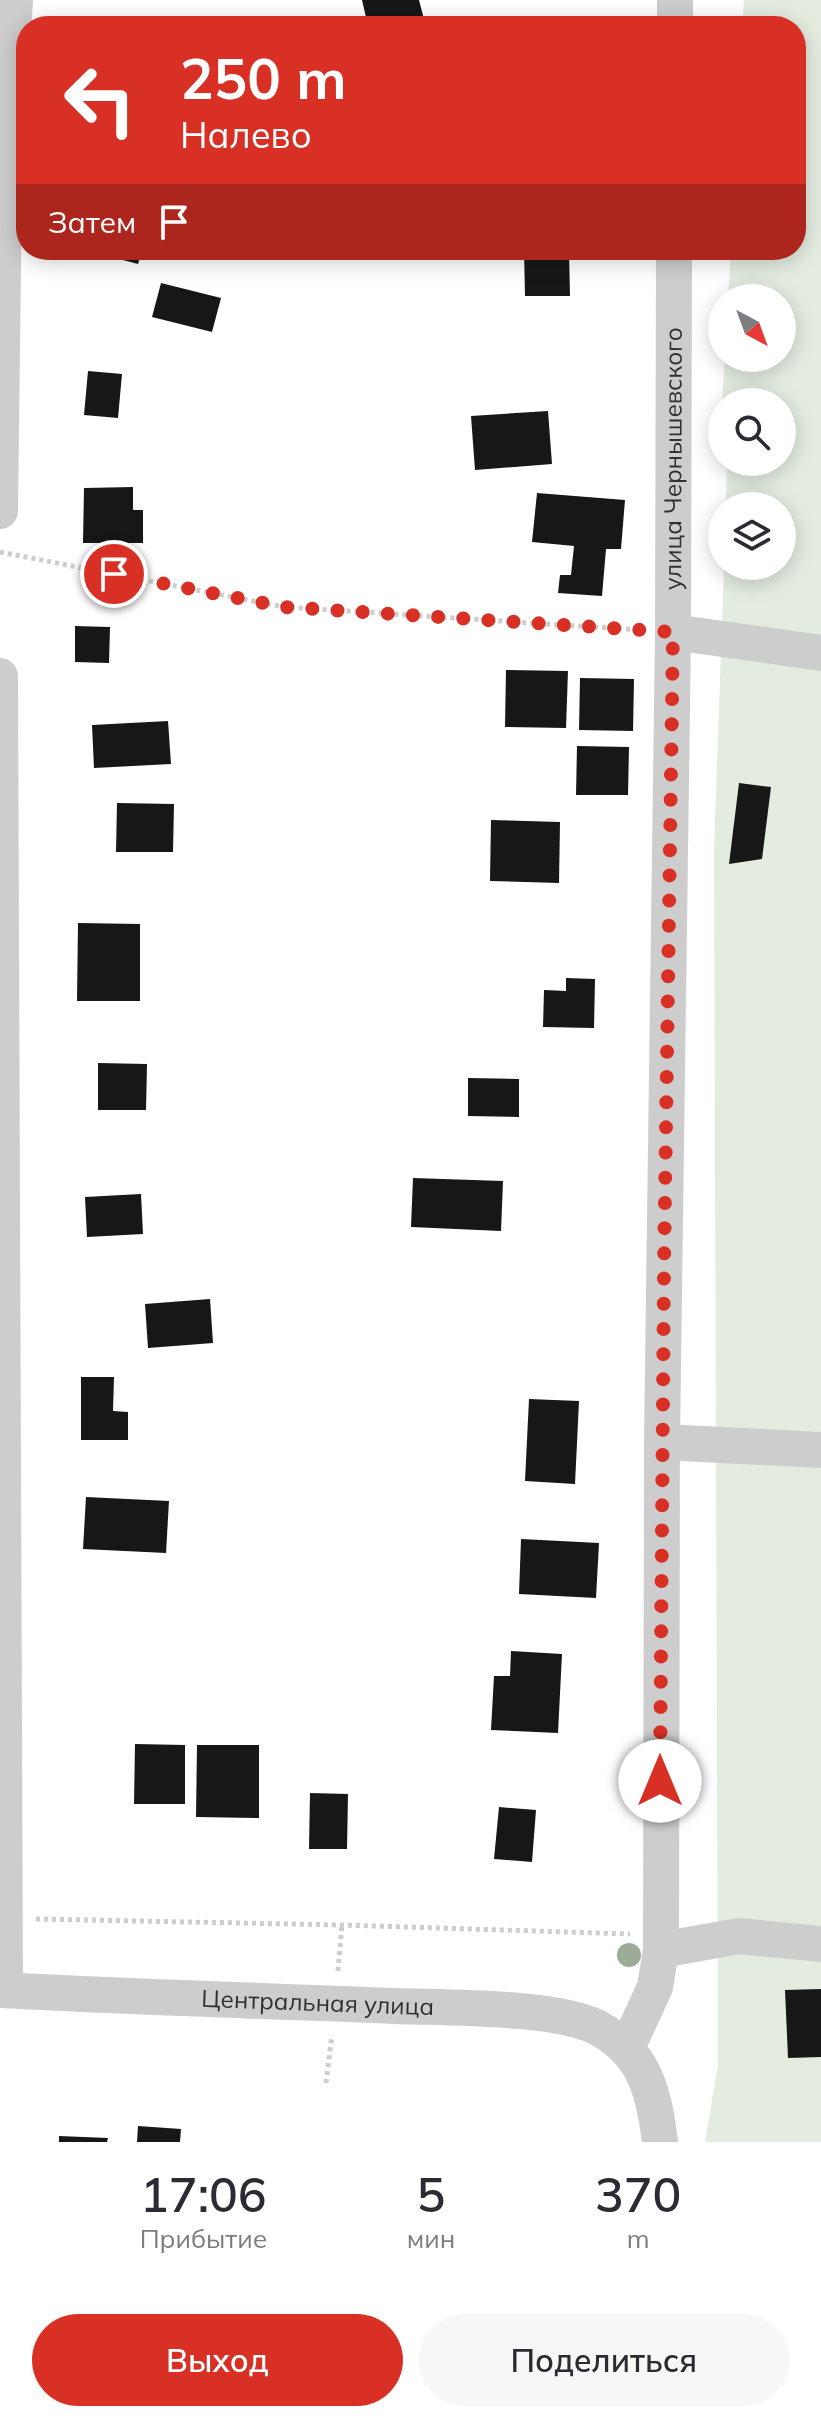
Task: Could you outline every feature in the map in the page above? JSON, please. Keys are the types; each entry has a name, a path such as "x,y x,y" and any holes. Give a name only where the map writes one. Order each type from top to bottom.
{"street":[{"path":"0,511 2,193 15,0"},
{"name":"улица Чернышевского","path":"627,2048 655,1987 660,1943 674,260"},
{"path":"673,632 821,653"},
{"path":"0,676 5,1918 2,1990"},
{"path":"662,1442 821,1450"},
{"path":"660,1943 739,1936 821,1944"},
{"name":"Центральная улица","path":"2,1990 478,2009 559,2017 586,2023 627,2048"},
{"path":"627,2048 643,2069 656,2108 660,2142"}],"path":[{"path":"0,552 284,607 673,632"},
{"path":"5,1918 342,1925 660,1943"},
{"path":"337,1978 342,1925"},
{"path":"326,2083 333,2022"}],"shaded area":[{"path":"744,0 821,0 821,2142 705,2142 718,2065 714,850 724,580 796,580 796,492 726,492 727,476 796,476 796,388 723,388 724,372 796,372 796,284 729,284 730,260 806,260 806,16 743,16"}],"building":[{"path":"362,0 419,0 423,16 366,16"},
{"path":"524,260 569,260 570,296 525,296"},
{"path":"161,283 221,298 212,332 152,317"},
{"path":"88,371 122,374 118,418 84,415"},
{"path":"548,411 552,464 475,470 471,416"},
{"path":"133,487 133,510 143,510 143,543 83,543 84,488"},
{"path":"537,493 625,500 621,549 606,549 602,596 558,593 560,575 571,575 574,546 532,542"},
{"path":"75,626 110,627 109,663 75,662"},
{"path":"506,670 568,671 566,728 505,727"},
{"path":"580,678 634,679 633,731 579,730"},
{"path":"168,721 171,764 94,768 92,725"},
{"path":"577,746 629,747 628,795 576,795"},
{"path":"739,783 771,787 762,859 729,864"},
{"path":"117,803 174,804 173,852 116,852"},
{"path":"491,820 560,822 559,883 490,881"},
{"path":"78,923 140,924 140,1001 77,1001"},
{"path":"566,978 595,979 594,1028 543,1027 544,990 566,991"},
{"path":"98,1063 147,1064 146,1110 98,1110"},
{"path":"468,1078 519,1079 519,1117 468,1116"},
{"path":"413,1178 503,1181 501,1231 411,1227"},
{"path":"141,1194 143,1234 87,1237 85,1197"},
{"path":"210,1299 213,1343 148,1348 145,1304"},
{"path":"81,1377 114,1377 113,1411 128,1412 128,1440 81,1440"},
{"path":"529,1399 579,1401 575,1484 525,1481"},
{"path":"86,1497 169,1501 166,1553 83,1549"},
{"path":"521,1539 599,1543 596,1598 519,1594"},
{"path":"511,1651 562,1654 558,1733 491,1730 494,1676 510,1676"},
{"path":"135,1744 185,1745 185,1804 134,1804"},
{"path":"197,1745 259,1745 259,1818 196,1817"},
{"path":"310,1793 348,1794 347,1849 309,1849"},
{"path":"499,1807 536,1810 532,1862 494,1859"},
{"path":"821,1989 821,2057 788,2058 785,1990"},
{"path":"138,2126 181,2129 180,2142 137,2142"},
{"path":"59,2136 108,2138 107,2142 59,2142"}],"route":[{"path":"114,574 284,607 673,632 660,1781"}]}
